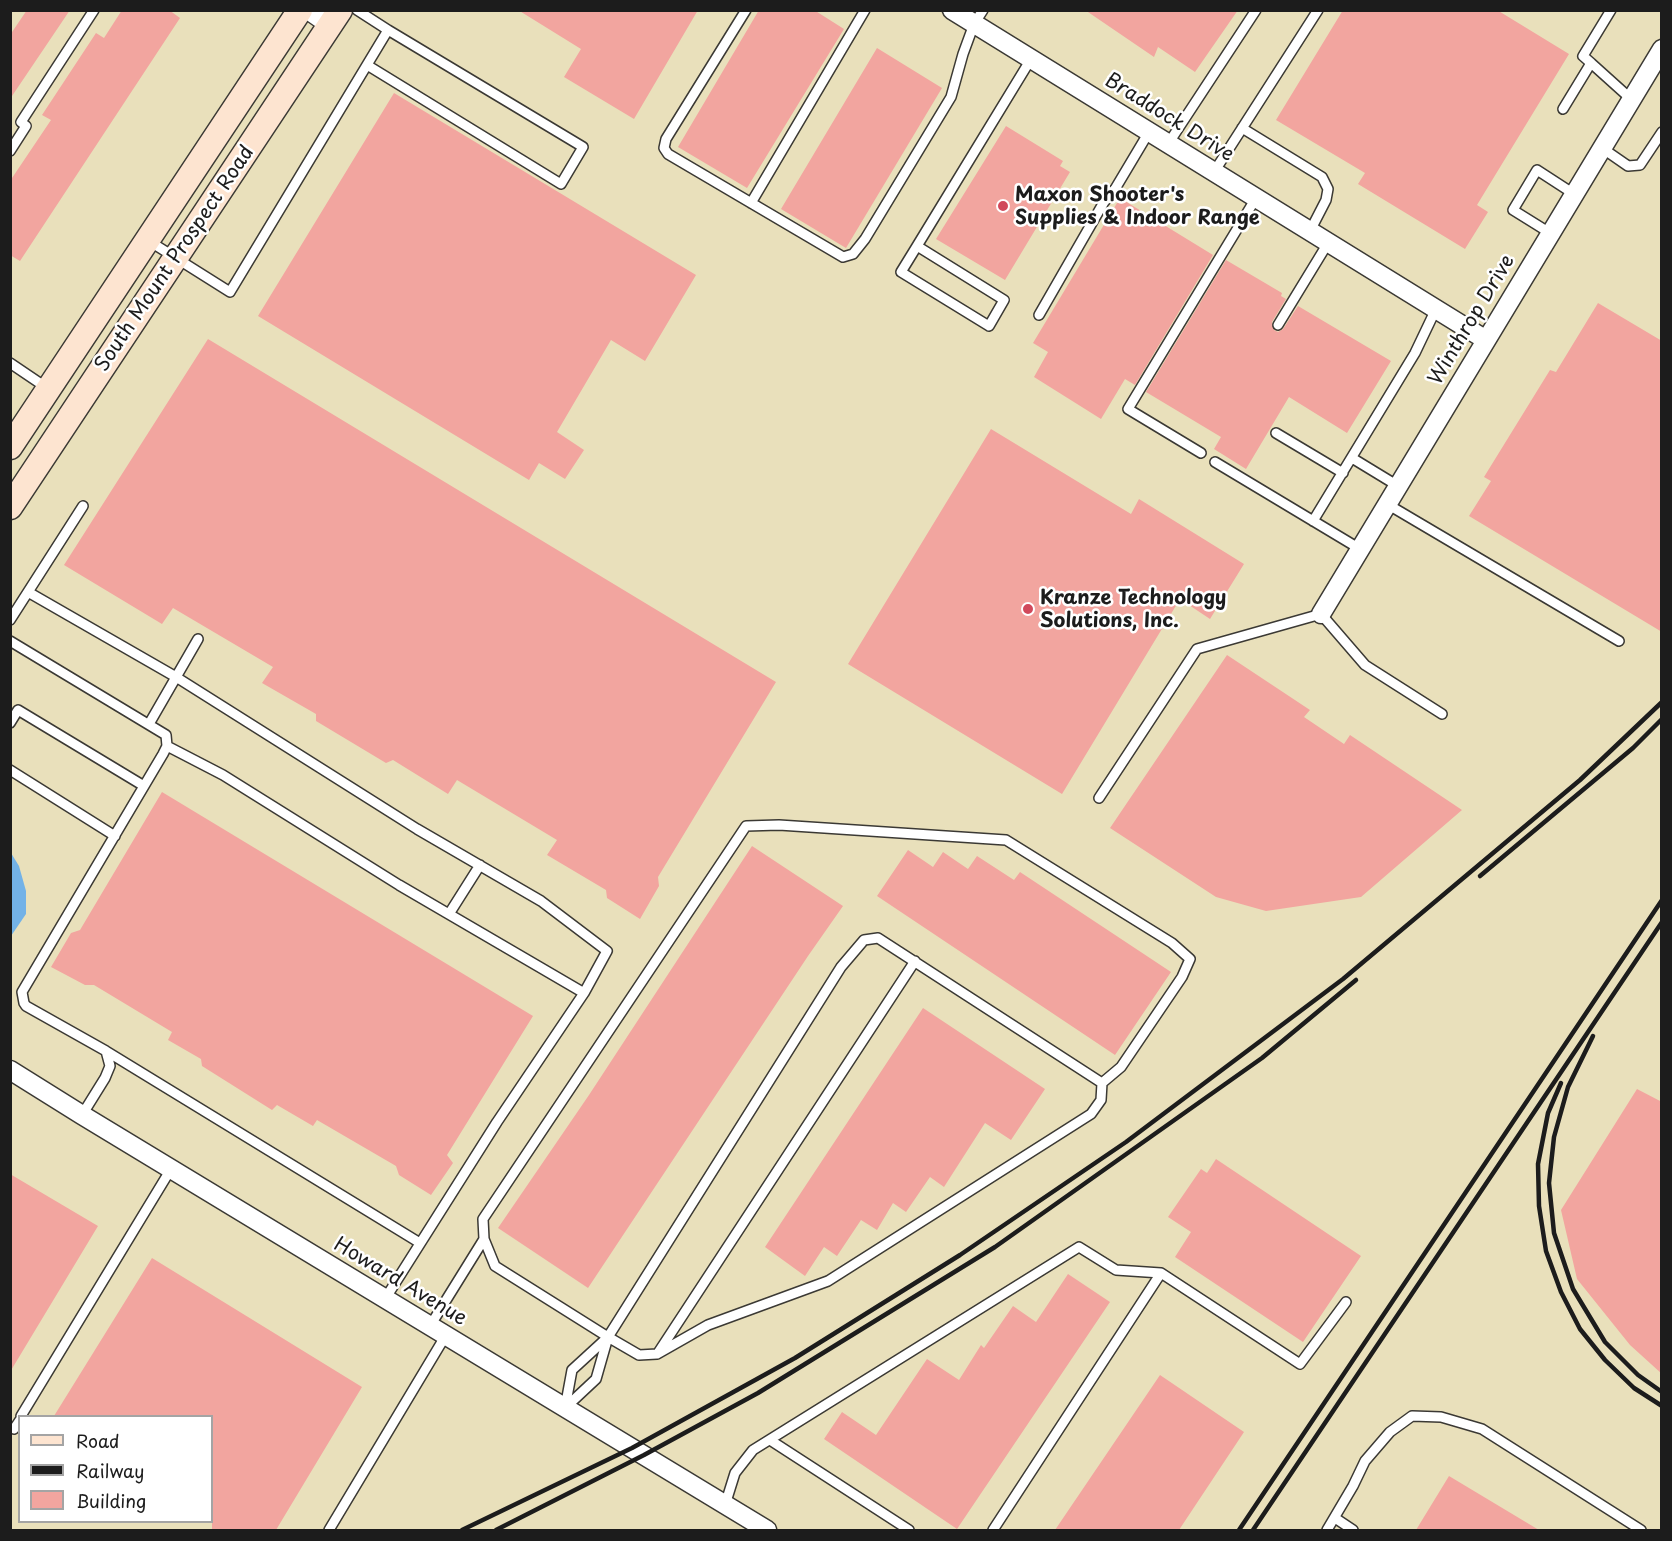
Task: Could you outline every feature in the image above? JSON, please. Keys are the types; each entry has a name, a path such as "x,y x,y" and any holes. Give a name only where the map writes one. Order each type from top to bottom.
{"main road":[{"name":"South Mount Prospect Road","path":"12,442 300,10"},
{"name":"South Mount Prospect Road","path":"10,507 335,18"}],"street":[{"path":"308,10 335,18"},
{"name":"Braddock Drive","path":"952,10 979,17 1031,59 1486,340"},
{"name":"Winthrop Drive","path":"1321,614 1662,49"},
{"name":"Howard Avenue","path":"10,1070 767,1530"}],"lane":[{"path":"10,151 27,126 21,122 94,10"},
{"path":"357,10 583,147 561,184 366,64"},
{"path":"746,10 666,139 664,148 668,154 843,257 853,254 865,239 951,97 963,54 979,17"},
{"path":"751,203 866,10"},
{"path":"1168,144 1256,10"},
{"path":"1214,172 1318,10"},
{"path":"1611,10 1583,56 1631,99"},
{"path":"147,240 230,292 388,30"},
{"path":"917,246 1004,300 989,326 901,272 1031,59"},
{"path":"1563,109 1591,63"},
{"path":"1242,128 1322,177 1328,189 1326,200 1310,231"},
{"path":"1040,315 1104,202 1115,189 1149,132"},
{"path":"1602,148 1628,166 1640,165 1662,132"},
{"path":"1550,233 1513,210 1538,170 1574,194"},
{"path":"1201,453 1128,409 1256,198"},
{"path":"1278,326 1328,243"},
{"path":"1313,522 1415,354 1436,309"},
{"path":"10,363 49,389"},
{"path":"1276,433 1343,473"},
{"path":"1352,458 1398,486"},
{"path":"1215,462 1360,549"},
{"path":"1387,504 1620,641"},
{"path":"10,620 83,506"},
{"path":"28,592 176,677 417,829 541,902 607,951 584,993 497,1122 385,1299"},
{"path":"1100,798 1197,649 1321,614 1365,665 1442,714"},
{"path":"149,724 198,639"},
{"path":"10,641 166,735 167,746 22,992 26,1006 106,1051 420,1244"},
{"path":"10,723 18,710 144,786"},
{"path":"167,746 223,775 449,914 584,993"},
{"path":"10,770 115,836"},
{"path":"779,825 1006,840 1172,943 1190,959 1182,977 1121,1067 1102,1083 1101,1100 1091,1114 828,1281 708,1325 657,1354 639,1355 495,1266 484,1239 483,1219 746,826 779,825"},
{"path":"449,914 480,865"},
{"path":"565,1408 572,1370 608,1337 842,967 864,940 878,938 1102,1083"},
{"path":"657,1354 915,961"},
{"path":"82,1115 110,1066 106,1051"},
{"path":"22,1415 171,1169"},
{"path":"329,1530 438,1331 484,1239"},
{"path":"725,1505 735,1473 753,1450 1079,1247 1116,1270 1161,1273 1300,1364 1346,1302"},
{"path":"993,1530 1161,1273"},
{"path":"565,1408 596,1379 608,1337"},
{"path":"1327,1530 1365,1461 1390,1431 1412,1416 1441,1417 1482,1429 1641,1530"},
{"path":"14,1429 18,1422"},
{"path":"770,1440 909,1530"},
{"path":"1335,1518 1353,1530"}],"water":[{"path":"11,853 19,866 26,891 26,914 11,936"}],"building":[{"path":"27,10 70,10 10,99 10,35"},
{"path":"122,10 169,10 180,18 20,261 10,255 10,181 51,120 42,115 96,33 104,38"},
{"path":"518,10 698,10 634,119 564,77 581,49"},
{"path":"759,10 814,10 844,29 747,188 678,147"},
{"path":"1085,10 1238,10 1195,72 1158,47 1154,57"},
{"path":"1343,10 1497,10 1569,54 1477,205 1488,212 1465,249 1358,184 1365,173 1276,120"},
{"path":"877,48 942,88 846,248 781,209"},
{"path":"394,93 696,275 645,361 611,340 557,432 584,450 565,479 539,463 529,480 258,316"},
{"name":"Maxon Shooter's Supplies & Indoor Range","path":"1006,126 1063,161 1060,166 1070,172 1005,280 936,239"},
{"path":"1120,198 1213,255 1135,385 1125,379 1101,419 1034,377 1048,352 1033,343"},
{"path":"1226,260 1282,293 1281,296 1286,299 1272,322 1274,330 1278,332 1283,329 1298,306 1391,361 1347,433 1289,397 1246,469 1214,449 1221,437 1146,392"},
{"path":"1598,303 1662,341 1662,632 1469,516 1491,481 1484,477 1550,370 1556,372"},
{"path":"208,339 776,682 658,877 659,886 640,919 607,898 606,890 547,855 557,840 457,780 448,794 393,760 386,763 316,721 316,714 262,683 273,667 173,608 162,624 64,565"},
{"name":"Kranze Technology Solutions, Inc.","path":"991,429 1131,514 1139,499 1244,564 1210,619 1180,599 1062,794 848,664"},
{"path":"1227,655 1310,710 1304,717 1344,744 1350,735 1462,810 1361,897 1266,911 1216,897 1110,828"},
{"path":"162,792 533,1016 447,1155 453,1163 431,1195 399,1175 396,1166 317,1120 313,1126 277,1105 272,1110 202,1066 201,1059 168,1040 172,1032 94,985 85,985 51,967 71,933 80,930"},
{"path":"752,846 843,906 588,1288 498,1228 589,1095"},
{"path":"908,850 933,867 943,852 968,869 977,856 1014,880 1020,872 1171,972 1115,1055 877,896"},
{"path":"923,1008 1045,1089 1011,1140 985,1123 944,1187 930,1177 906,1212 893,1203 877,1230 861,1220 837,1256 824,1247 805,1276 765,1247"},
{"path":"1637,1089 1662,1102 1662,1374 1630,1345 1577,1279 1561,1210"},
{"path":"1216,1159 1361,1256 1303,1342 1175,1257 1191,1232 1168,1217 1201,1169 1207,1173"},
{"path":"10,1174 98,1226 10,1372"},
{"path":"152,1258 362,1387 276,1530 212,1530 213,1415 55,1415"},
{"path":"1068,1274 1110,1302 957,1529 824,1439 842,1412 876,1435 927,1359 959,1380 981,1345 984,1348 1013,1306 1036,1322"},
{"path":"1160,1375 1244,1432 1179,1530 1055,1530"},
{"path":"1449,1476 1539,1530 1416,1530"}],"railway":[{"path":"462,1530 632,1448 795,1358 960,1255 1126,1142 1343,979 1580,780 1662,702"},
{"path":"1480,876 1633,748 1662,719"},
{"path":"1239,1530 1662,900"},
{"path":"1253,1530 1662,922"},
{"path":"496,1530 644,1455 758,1393 995,1247 1262,1058 1356,980"},
{"path":"1593,1036 1568,1087 1554,1137 1549,1183 1554,1233 1573,1289 1605,1342 1638,1375 1662,1392"},
{"path":"1561,1083 1548,1113 1538,1164 1539,1206 1546,1251 1561,1292 1580,1329 1605,1360 1634,1388 1662,1406"}],"place":[{"name":"Maxon Shooter's Supplies & Indoor Range","path":"1003,206"},
{"name":"Kranze Technology Solutions, Inc.","path":"1028,609"}]}
